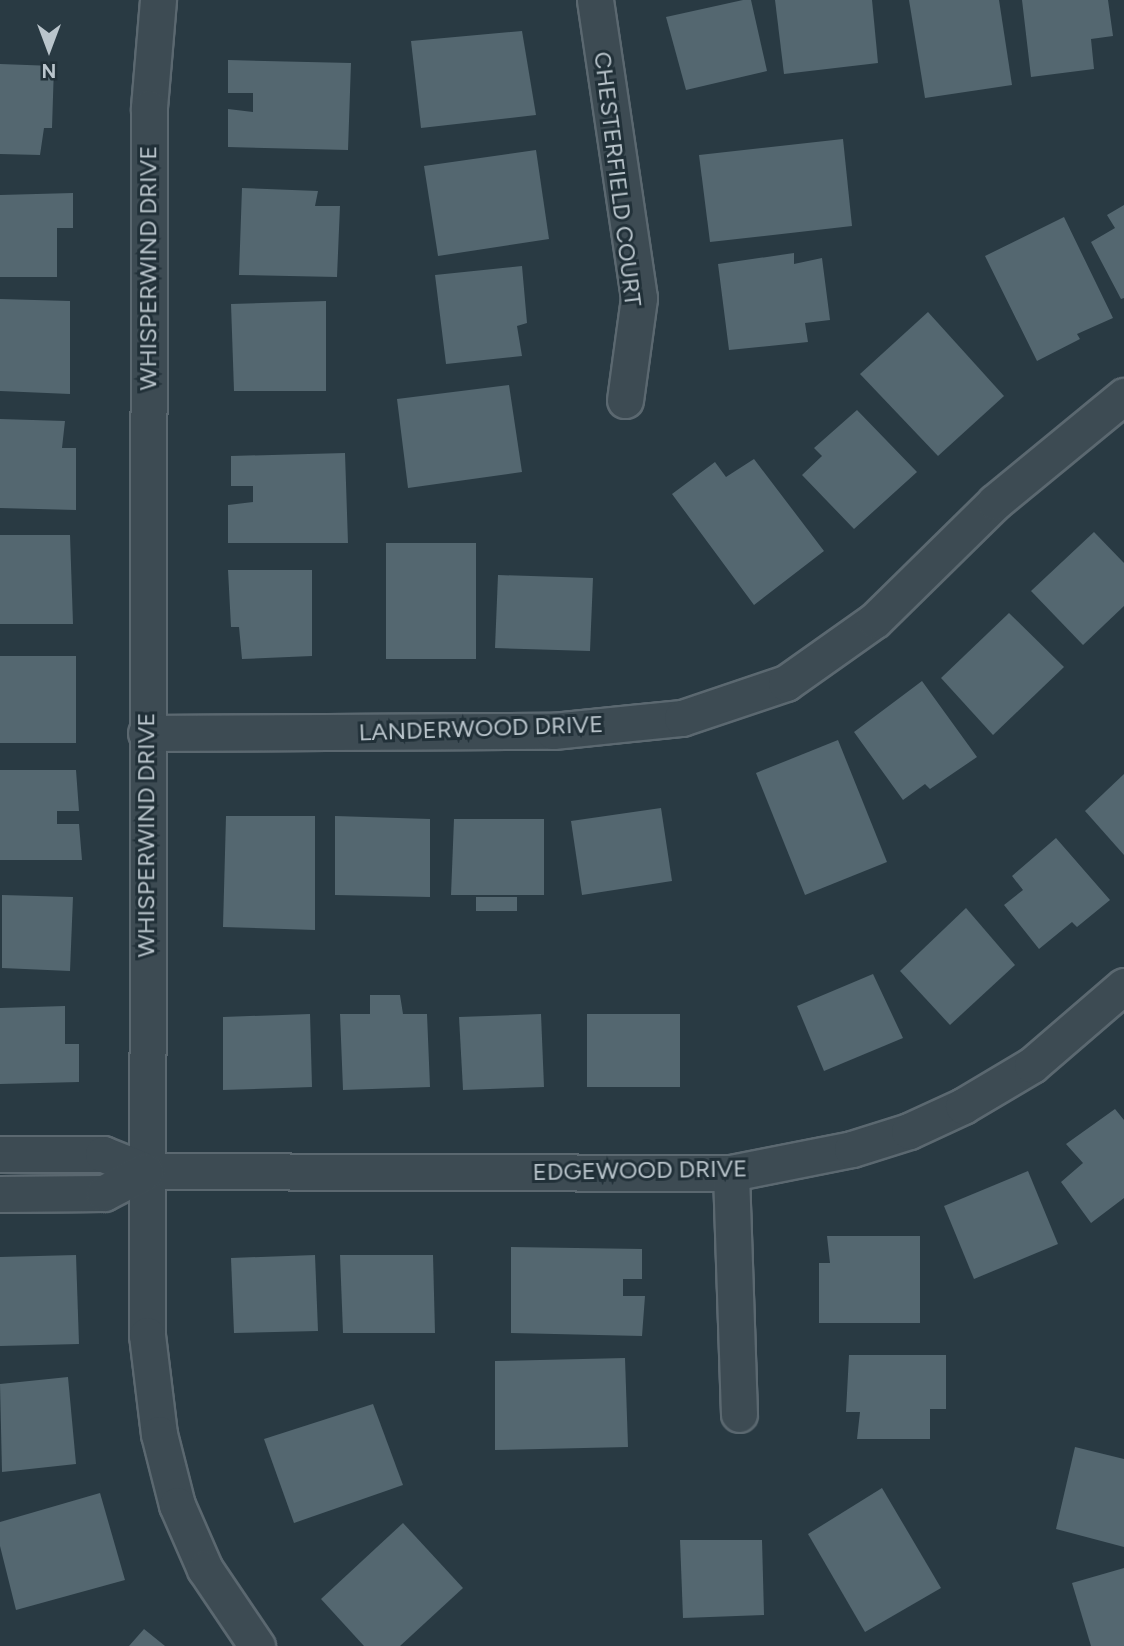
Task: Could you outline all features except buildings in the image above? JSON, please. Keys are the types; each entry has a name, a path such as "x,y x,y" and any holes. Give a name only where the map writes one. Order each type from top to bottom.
{"street":[{"name":"WHISPERWIND DRIVE","path":"158,0 149,108 147,1335 159,1434 177,1505 205,1569 257,1646"},
{"name":"CHESTERFIELD COURT","path":"595,0 639,298 625,400"},
{"name":"LANDERWOOD DRIVE","path":"146,733 553,731 682,718 786,682 876,620 995,502 1124,396"},
{"name":"EDGEWOOD DRIVE","path":"0,1154 103,1154 146,1171 731,1173 852,1149 909,1131 963,1106 1032,1065 1124,986"},
{"name":"EDGEWOOD DRIVE","path":"0,1194 104,1193 146,1171"},
{"path":"731,1173 739,1414"}]}
